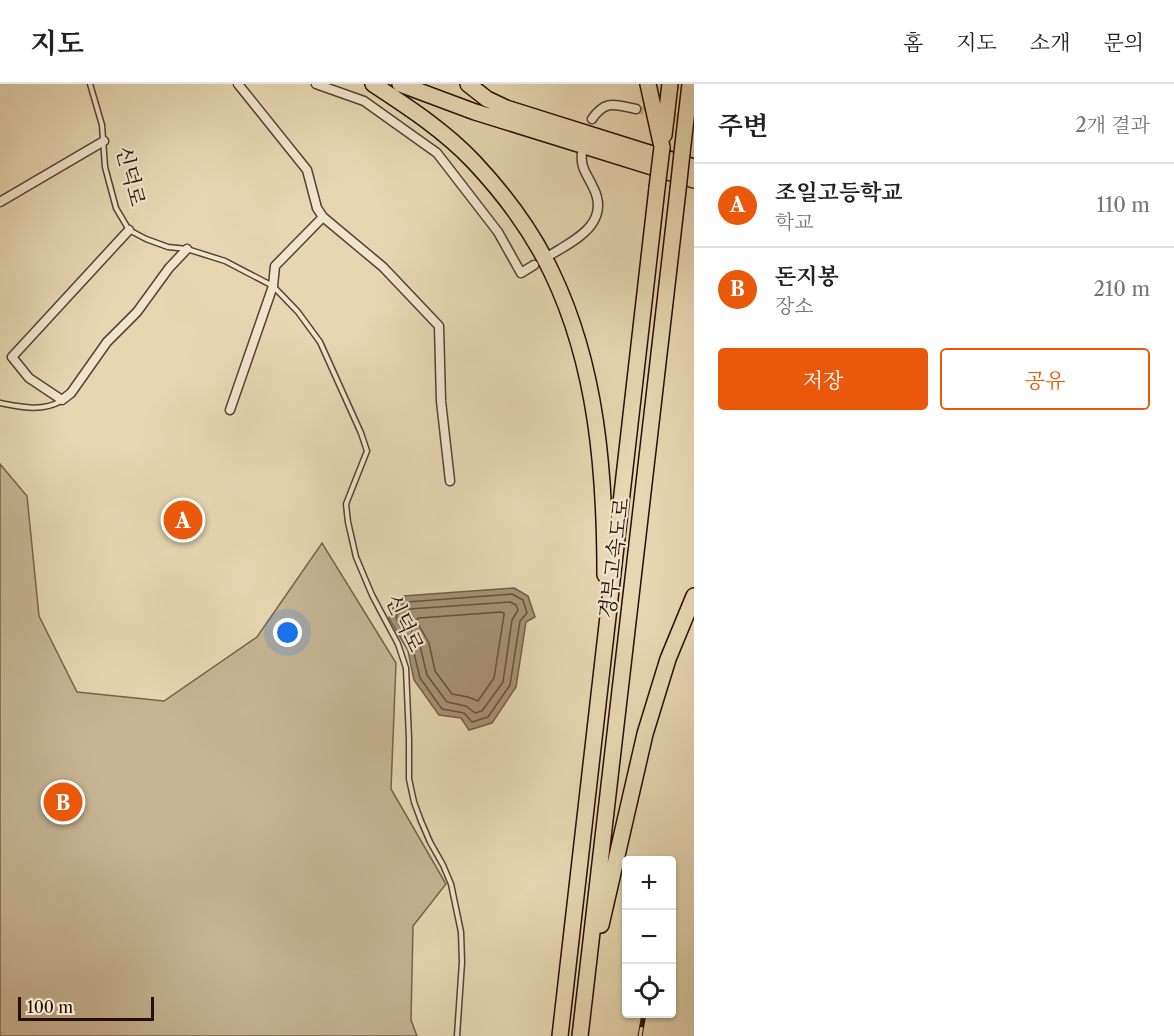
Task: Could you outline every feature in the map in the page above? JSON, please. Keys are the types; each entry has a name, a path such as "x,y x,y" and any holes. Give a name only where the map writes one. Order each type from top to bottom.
{"highway":[{"path":"373,84 426,120 473,161 524,227 559,289 582,357 593,405 599,448 605,537 603,665"},
{"path":"400,84 475,112 694,180"},
{"path":"468,84 487,99 506,108 694,167"},
{"path":"648,84 662,147"},
{"name":"경부고속도로","path":"560,1036 670,84"},
{"name":"경부고속도로","path":"580,1036 690,84"},
{"path":"584,1004 645,734 668,659 694,596"}],"street":[{"path":"238,84 307,170 317,208 323,217 383,267 439,326 441,401 450,481"},
{"path":"316,84 364,101 437,153 498,232 521,273 534,265"},
{"path":"592,119 608,105 636,109"},
{"path":"0,202 104,141"},
{"path":"552,254 575,241 587,230 594,222 598,210 594,187 585,175 582,152"},
{"path":"230,410 273,286 275,266 323,217"},
{"path":"129,230 12,357 29,378 62,400 71,393 107,342 137,312 169,268 187,249"}],"lane":[{"name":"신덕로","path":"90,84 102,125 105,167 116,208 129,230 168,247 187,249 225,261 273,286 298,312 320,342 361,434 367,451 346,504 348,522 356,557 372,595 398,644 406,668 409,779 421,821 451,884 460,932 462,962 457,1036"},
{"path":"0,403 34,408 52,405 62,400"}],"shaded area":[{"path":"0,464 27,496 39,616 77,692 164,701 257,637 322,543 396,663 391,789 446,884 413,926 411,1020 417,1036 0,1036"}],"water":[{"path":"514,588 528,596 535,617 526,622 516,687 492,723 469,730 461,718 439,715 414,680 408,651 389,618 395,603 403,596"}],"tunnel":[{"path":"636,109 694,121"}],"railway":[{"path":"640,1036 643,1018"}],"place":[{"name":"조일고등학교","path":"183,520"},
{"name":"돈지봉","path":"63,802"}]}
